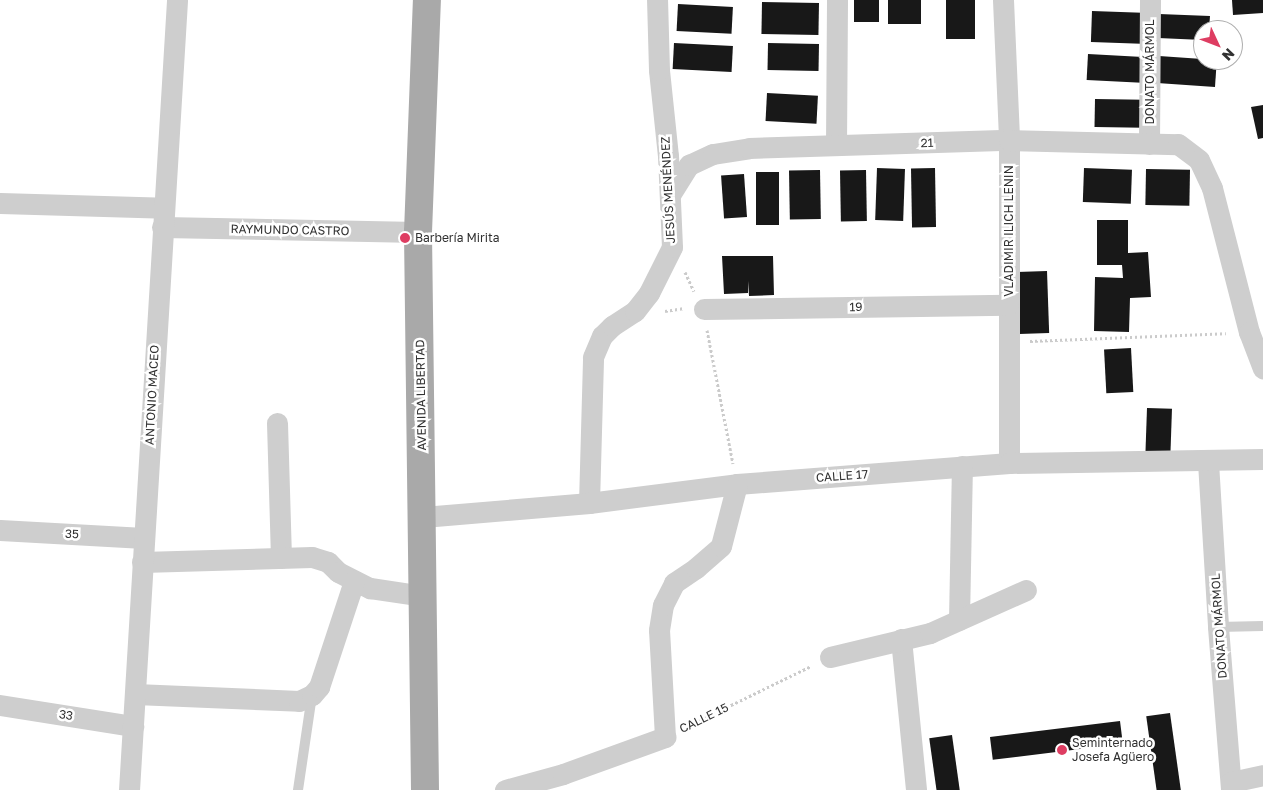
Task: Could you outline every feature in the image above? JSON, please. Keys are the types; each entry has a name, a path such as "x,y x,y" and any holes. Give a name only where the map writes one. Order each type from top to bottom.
{"main road":[{"name":"AVENIDA LIBERTAD","path":"425,790 418,232 427,0"}],"street":[{"name":"ANTONIO MACEO","path":"129,790 177,0"},
{"name":"JESÚS MENÉNDEZ","path":"590,503 593,356 602,336 612,326 635,311 649,293 672,247 670,195 659,70 657,0"},
{"path":"836,145 837,0"},
{"name":"VLADIMIR ILICH LENIN","path":"1003,0 1009,140 1009,463"},
{"name":"DONATO MÁRMOL","path":"1149,144 1150,0"},
{"name":"21","path":"670,195 690,165 713,154 749,148 1009,140 1178,144 1199,160 1212,188 1249,332"},
{"name":"RAYMUNDO CASTRO","path":"0,203 163,218 418,232"},
{"name":"19","path":"704,308 1008,305"},
{"path":"1249,332 1263,368"},
{"path":"277,423 281,558"},
{"name":"CALLE 17","path":"423,517 590,503 737,484 962,466 1009,463 1208,462 1263,459"},
{"name":"DONATO MÁRMOL","path":"1208,462 1218,627 1231,786"},
{"path":"959,620 962,466"},
{"path":"665,737 659,630 662,605 674,583 696,568 721,546 737,484"},
{"name":"35","path":"0,530 144,538"},
{"path":"142,562 312,557 328,562 354,581 370,588 424,596"},
{"path":"134,694 299,701 312,696 319,686 354,581"},
{"path":"830,657 930,633 1026,590"},
{"path":"901,639 916,790"},
{"name":"33","path":"0,705 133,726"},
{"name":"CALLE 15","path":"504,790 564,782 665,737"},
{"path":"1231,786 1263,775"}],"lane":[{"path":"1218,627 1263,626"},
{"path":"298,790 312,696"}],"path":[{"path":"672,247 704,308 737,484"},
{"path":"1008,342 1249,332"},
{"name":"CALLE 15","path":"665,737 830,657"}],"building":[{"path":"854,0 879,0 879,22 854,22"},
{"path":"888,0 921,0 921,24 888,24"},
{"path":"946,0 975,0 975,39 946,39"},
{"path":"1232,0 1263,0 1263,13 1233,15"},
{"path":"762,2 819,3 818,35 761,34"},
{"path":"678,4 733,7 732,34 677,31"},
{"path":"1092,11 1142,13 1141,44 1091,42"},
{"path":"1159,14 1210,16 1210,20 1193,20 1193,40 1158,38"},
{"path":"674,43 733,46 732,72 673,69"},
{"path":"768,43 819,44 819,71 768,70"},
{"path":"1088,54 1143,57 1142,83 1087,80"},
{"path":"1159,56 1193,58 1193,70 1216,70 1215,87 1157,83"},
{"path":"767,93 818,96 816,124 766,121"},
{"path":"1095,99 1144,100 1144,128 1095,127"},
{"path":"1263,105 1263,138 1258,139 1251,107"},
{"path":"877,168 905,169 903,221 875,220"},
{"path":"911,168 935,168 936,227 912,227"},
{"path":"1084,168 1132,170 1131,204 1083,202"},
{"path":"1146,169 1190,170 1189,206 1145,205"},
{"path":"820,170 821,219 790,220 789,171"},
{"path":"840,170 866,170 867,221 841,221"},
{"path":"756,172 779,172 779,225 756,225"},
{"path":"744,174 747,217 724,218 721,176"},
{"path":"1097,220 1128,220 1128,253 1148,252 1151,297 1130,298 1129,332 1094,331 1095,277 1123,278 1122,265 1097,265"},
{"path":"722,256 773,256 774,295 749,296 748,281 748,293 724,294"},
{"path":"1047,271 1049,333 1019,334 1017,272"},
{"path":"1131,348 1133,392 1106,393 1104,349"},
{"path":"1147,408 1172,409 1170,456 1145,455"},
{"path":"1170,713 1181,790 1157,790 1146,716"},
{"path":"1120,721 1123,744 993,760 990,737"},
{"path":"952,735 960,790 937,790 929,738"}],"place":[{"name":"Barbería Mirita","path":"405,238"},
{"name":"Seminternado Josefa Agüero","path":"1062,750"}]}
